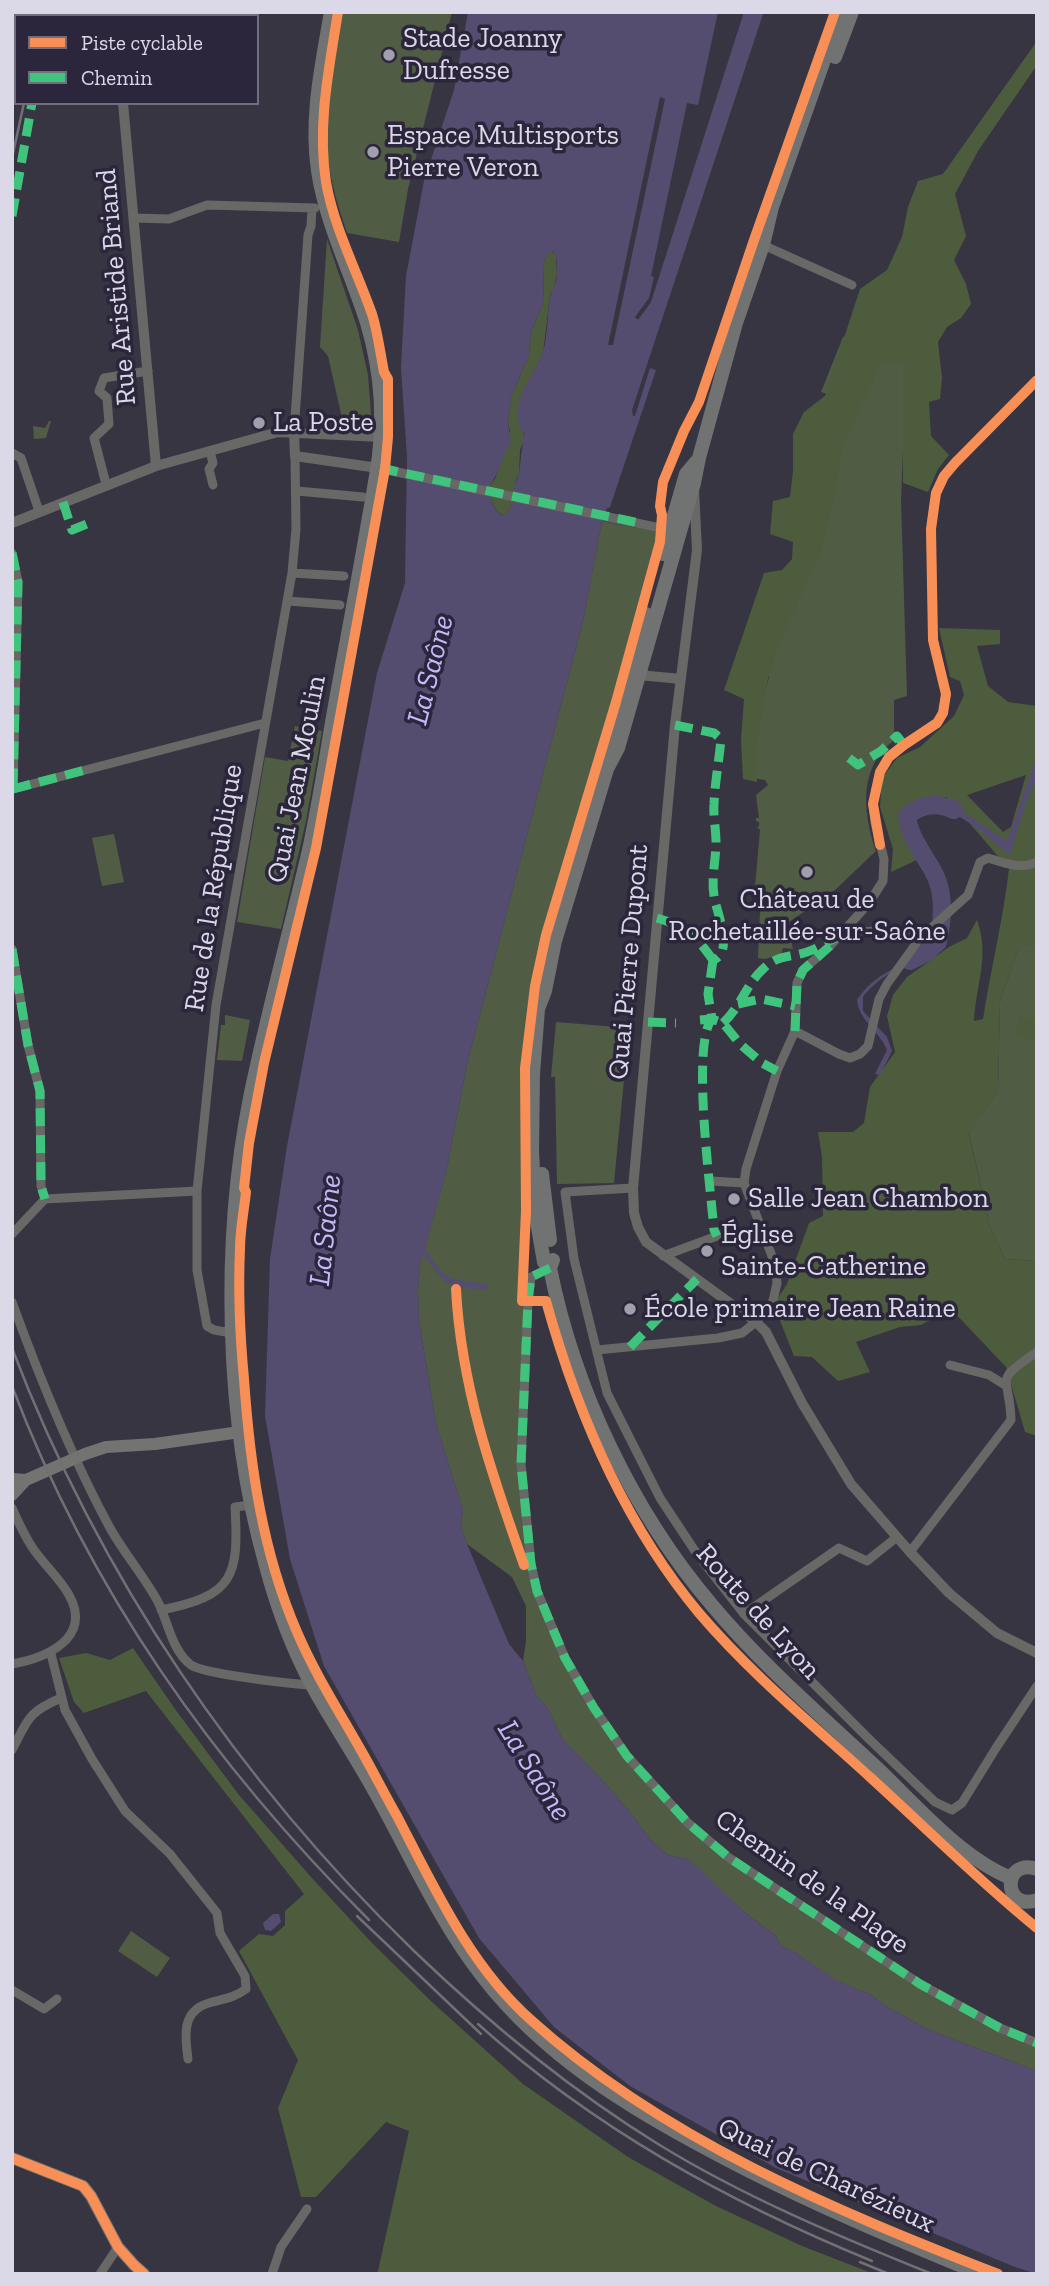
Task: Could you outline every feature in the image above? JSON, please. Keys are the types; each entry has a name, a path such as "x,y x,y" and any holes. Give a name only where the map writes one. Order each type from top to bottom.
{"main road":[{"name":"Quai Jean Moulin","path":"232,1333 236,1198 250,1096 310,844 384,469 380,389 370,334 319,207 315,132 318,92 331,12"},
{"name":"Quai Pierre Dupont","path":"674,531 694,483 736,323 763,244 772,207 841,12"},
{"name":"Quai Pierre Dupont","path":"763,244 780,209 852,12"},
{"name":"Quai Pierre Dupont","path":"674,531 686,474 699,458"},
{"name":"Route de Lyon","path":"674,531 639,675 618,748 607,769 555,941 545,991 547,1009 539,1100 542,1181 553,1260 550,1268 568,1339 594,1410 636,1498 710,1604 775,1672 947,1835 983,1864 1012,1878"},
{"name":"Route de Lyon","path":"607,769 608,747 674,531"},
{"name":"Quai de Charézieux","path":"232,1333 240,1432 251,1505 266,1569 297,1653 312,1685 370,1782 446,1921 482,1977 532,2030 579,2070 615,2095 696,2143 811,2202 981,2274"},
{"path":"12,1495 19,1479 106,1447 155,1444 240,1432"},
{"path":"1037,1869 1019,1869 1012,1878 1011,1889 1016,1898 1028,1902 1037,1900"},
{"path":"12,2158 83,2186 92,2196 118,2247 144,2274"}],"street":[{"name":"Rue Aristide Briand","path":"123,105 156,466"},
{"path":"134,218 169,219 207,205 319,207 306,248 295,432"},
{"path":"763,244 852,285"},
{"path":"106,484 94,438 109,424 107,398 99,391 104,378 148,371"},
{"path":"597,1350 718,1338 742,1333 756,1322 773,1301 777,1283 775,1264 744,1183 746,1169 777,1071 796,1031 797,984 803,970 829,947 869,903 883,881 884,859 873,804 880,772 889,757 937,723 943,713 946,694 933,640 931,529 936,493 944,476 955,463 1037,380"},
{"path":"12,523 156,466 278,432 381,437"},
{"name":"Rue de la République","path":"232,1333 214,1331 207,1326 197,1270 197,1191 216,1005 292,573 297,491 295,432"},
{"path":"210,450 213,463 209,469 214,485"},
{"path":"12,453 21,458 39,511"},
{"path":"295,456 384,469 674,531 690,537 697,550"},
{"name":"Quai Pierre Dupont","path":"694,483 697,550 654,949 632,1203 638,1227 646,1242 756,1322"},
{"path":"297,491 363,497"},
{"path":"12,553 18,582 12,789 265,723"},
{"path":"292,573 344,576"},
{"path":"288,601 340,605"},
{"path":"639,675 681,679"},
{"path":"796,1031 850,1058 860,1054 868,1046 878,999 920,938 968,895 980,862 988,858 1011,865 1030,865 1037,862"},
{"path":"837,937 859,930 883,929 920,938"},
{"path":"12,949 28,1045 40,1091 41,1186 45,1199"},
{"path":"711,1181 744,1183"},
{"path":"633,1188 565,1192 574,1259 597,1350 612,1405 660,1498 697,1554 744,1614 935,1802 951,1810 962,1803 1037,1686"},
{"path":"12,1234 45,1199 197,1191"},
{"path":"663,1256 717,1236"},
{"name":"Chemin de la Plage","path":"550,1268 538,1272 530,1280 521,1464 531,1564 537,1591 565,1658 594,1707 628,1756 688,1823 742,1867 939,1996 1000,2028 1037,2043"},
{"path":"12,1302 34,1363 74,1457 114,1535 156,1599 182,1656 198,1669 312,1685"},
{"path":"756,1322 766,1332 802,1403 851,1484 949,1593 997,1633 1037,1653"},
{"path":"910,1552 1012,1420 1005,1385 1010,1370 1037,1352"},
{"path":"950,1366 989,1375 1005,1385"},
{"path":"161,1611 202,1600 220,1588 233,1570 237,1536 235,1507 251,1505"},
{"path":"12,1508 32,1547 68,1593 75,1612 70,1635 61,1646 51,1654 12,1664"},
{"path":"744,1614 839,1548 867,1560 897,1537"},
{"path":"51,1654 61,1688 61,1698 92,1759 125,1811 170,1854 217,1913 220,1933 245,1976 246,1989 237,1997 205,2004 192,2013 185,2030 188,2059"},
{"path":"12,1750 32,1714 61,1698"},
{"path":"12,1990 44,2009 57,2000"},
{"path":"272,2274 281,2247 307,2209"},
{"path":"100,2274 118,2247"}],"green space":[{"path":"342,12 452,12 408,189 399,242 347,233 333,187 328,159 327,122"},
{"path":"1037,41 1037,65 978,151 955,194 966,236 954,260 966,284 971,304 961,318 947,327 938,342 942,378 940,399 929,402 931,436 949,455 938,469 928,492 903,483 903,362 882,363 843,446 822,550 769,673 755,756 757,782 743,779 741,740 744,699 724,690 764,573 782,570 792,559 793,542 770,534 773,501 790,497 793,434 804,412 825,396 860,289 887,270 902,237 908,207 918,181 943,174"},
{"path":"327,239 358,330 368,375 372,427 344,427 328,356 320,347"},
{"path":"551,251 556,255 557,274 550,295 543,354 521,396 524,440 520,450 513,504 505,516 495,508 490,485 495,479 506,448 510,431 508,422 511,397 529,355 531,332 544,301 543,267 545,258"},
{"path":"908,325 901,500 907,696 894,700 894,731 899,737 876,760 867,788 868,820 876,851 816,908 813,906 787,923 793,949 783,948 781,955 758,958 761,888 755,887 760,830 757,827 759,822 756,821 756,818 759,818 756,795 768,785 765,780 744,777 744,773 769,677 762,663 795,593 827,394 821,392 843,337"},
{"path":"49,421 46,438 34,439 33,426 45,428"},
{"path":"602,521 657,532 659,539 543,934 532,985 523,1068 521,1138 524,1211 519,1293 525,1294 519,1453 529,1569 567,1667 657,1792 747,1874 818,1922 961,2011 1037,2046 1037,2071 929,2030 871,1995 835,1980 781,1946 775,1935 743,1911 687,1859 667,1855 648,1837 604,1782 563,1740 547,1707 537,1697 523,1661 526,1606 512,1577 467,1544 461,1526 463,1510 436,1424 419,1321 420,1264 446,1173 467,1064 583,621"},
{"path":"939,628 1000,630 1000,644 977,646 988,686 1008,702 1037,706 1037,946 1019,946 1000,1002 998,1091 969,1134 990,1226 1005,1259 1037,1261 1037,1436 1025,1432 1006,1367 951,1309 921,1325 900,1327 856,1342 870,1372 838,1381 812,1357 794,1356 779,1318 778,1298 787,1284 809,1223 823,1216 822,1157 818,1132 853,1132 864,1123 870,1087 895,1052 887,1016 893,995 907,977 949,947 967,938 977,920 981,933 982,958 974,1021 983,1019 1009,869 947,797 915,800 919,859 891,872 893,849 880,807 882,778 897,758 920,747 954,716 964,695 960,681 950,677","holes":["1026,775 1011,827 1003,832 967,795"]},
{"path":"295,726 322,731 306,821 281,929 237,922 265,757 288,761"},
{"path":"114,834 124,882 102,886 92,838"},
{"path":"1019,946 1037,946 1037,1261 1005,1259 990,1226 969,1133 998,1091 1000,1002"},
{"path":"225,1015 250,1020 242,1061 217,1060 221,1025 225,1025"},
{"path":"1020,1016 1037,1020 1037,1041 1015,1036"},
{"path":"556,1022 629,1028 614,1183 557,1184 555,1077 551,1077"},
{"path":"133,1648 239,1795 311,1877 432,2002 523,2084 628,2157 716,2206 802,2246 874,2274 375,2274 378,2271 409,2131 386,2122 316,2197 301,2197 278,2108 298,2060 239,1951 259,1934 273,1936 285,1925 285,1911 304,1894 146,1691 84,1713 74,1702 59,1658 86,1653 110,1660"},
{"path":"131,1931 170,1958 157,1977 118,1951"}],"water":[{"name":"La Saône","path":"468,12 718,12 698,105 687,103 651,276 654,277 649,298 635,317 638,320 651,302 744,12 763,14 632,410 635,416 650,368 656,370 610,507 607,508 602,521 583,621 467,1064 446,1173 425,1248 443,1273 456,1279 487,1284 487,1290 449,1284 424,1255 420,1264 419,1321 436,1424 463,1510 461,1526 509,1644 523,1661 537,1697 547,1707 563,1740 604,1782 648,1837 667,1855 687,1859 743,1911 775,1935 781,1946 836,1980 871,1995 929,2030 1037,2071 1037,2274 776,2168 630,2086 554,2027 479,1938 324,1666 290,1559 265,1416 270,1259 287,1146 377,673 405,583 407,457 401,368 406,276 424,181 454,90","holes":["660,97 665,99 664,104 613,345 608,345","552,251 556,255 557,279 550,297 543,352 519,403 518,424 524,433 513,504 505,516 495,508 490,485 511,442 508,422 511,397 529,355 531,332 544,301 543,267 545,258"]},
{"path":"1037,756 1037,778 1026,802 1010,855 962,818 931,807 930,800 943,799 1007,841"},
{"path":"924,801 924,809 912,821 912,827 926,863 909,837 904,822 906,808"},
{"path":"933,865 939,879 945,909 939,915 938,902"},
{"path":"929,949 926,955 881,979 863,997 863,1011 887,1037 892,1051 880,1075 875,1074 887,1050 862,1014 857,1000 864,990 881,976"},
{"path":"273,1914 279,1914 281,1922 271,1931 265,1930 263,1923"}],"waterway":[{"path":"910,961 938,942 942,906 937,879 913,837 907,816 929,806 954,810"}],"railway":[{"path":"12,56 14,47"},
{"path":"12,84 14,75"},
{"path":"12,158 24,105"},
{"path":"12,1348 47,1433 87,1515 131,1595 180,1672 233,1746 290,1817 350,1886 414,1951 471,2004 561,2078 658,2144 758,2198 932,2274"},
{"path":"12,1386 43,1462 79,1535 118,1605 162,1672 208,1737 259,1800 312,1861 369,1920"},
{"path":"357,1916 481,2034"},
{"path":"478,2024 568,2097 664,2159 766,2214 872,2261"},
{"path":"860,2262 889,2274"}],"marked path":[{"path":"12,216 32,105"},
{"path":"380,468 644,524"},
{"path":"63,502 72,530 94,521"},
{"path":"12,553 18,582 13,789"},
{"path":"675,725 714,733 721,739 714,804 716,842 713,882 724,941 719,956 713,960"},
{"path":"849,758 858,765 881,751 897,736 904,745"},
{"path":"13,789 89,769"},
{"path":"657,918 690,933 713,960"},
{"path":"723,1023 756,976 768,965 778,959 811,951 837,937"},
{"path":"795,1031 797,983 803,970 830,946"},
{"path":"12,949 28,1045 40,1091 41,1186 45,1199"},
{"path":"713,960 708,994 712,1019 706,1033 703,1086 709,1184 717,1236"},
{"path":"738,1004 761,999 795,1006"},
{"path":"700,1020 712,1019 723,1023 740,1044 762,1063 777,1071"},
{"path":"648,1022 676,1023"},
{"path":"550,1268 531,1277 521,1464 531,1564 537,1591 565,1658 594,1708 627,1756 688,1823 728,1857 920,1984 1000,2028 1037,2043"},
{"path":"630,1347 697,1279"}],"cycle path":[{"path":"338,12 323,118 326,182 340,233 376,328 384,372 388,379 388,437 385,469 316,848 264,1063 249,1143 244,1188 246,1192 239,1281 243,1363 254,1475 275,1570 297,1632 312,1664 455,1924 509,1999 582,2062 637,2101 694,2136 813,2197 998,2274"},
{"path":"835,12 699,402 663,482 660,542 616,702 546,935 535,986 525,1068 526,1211 522,1301 546,1301 572,1384 606,1465 648,1542 699,1613 739,1657 782,1698 1037,1928"},
{"path":"880,845 873,804 880,772 889,757 937,723 943,713 946,694 933,640 931,529 936,493 944,476 955,463 1037,380"},
{"path":"456,1289 471,1395 490,1464 524,1565"},
{"path":"12,2158 83,2186 118,2247 144,2274"}],"place":[{"name":"Stade Joanny Dufresse","path":"389,55"},
{"name":"Espace Multisports Pierre Veron","path":"373,152"},
{"name":"La Poste","path":"259,423"},
{"name":"Château de Rochetaillée-sur-Saône","path":"807,872"},
{"name":"Salle Jean Chambon","path":"734,1199"},
{"name":"Église Sainte-Catherine","path":"707,1251"},
{"name":"École primaire Jean Raine","path":"630,1309"}]}
